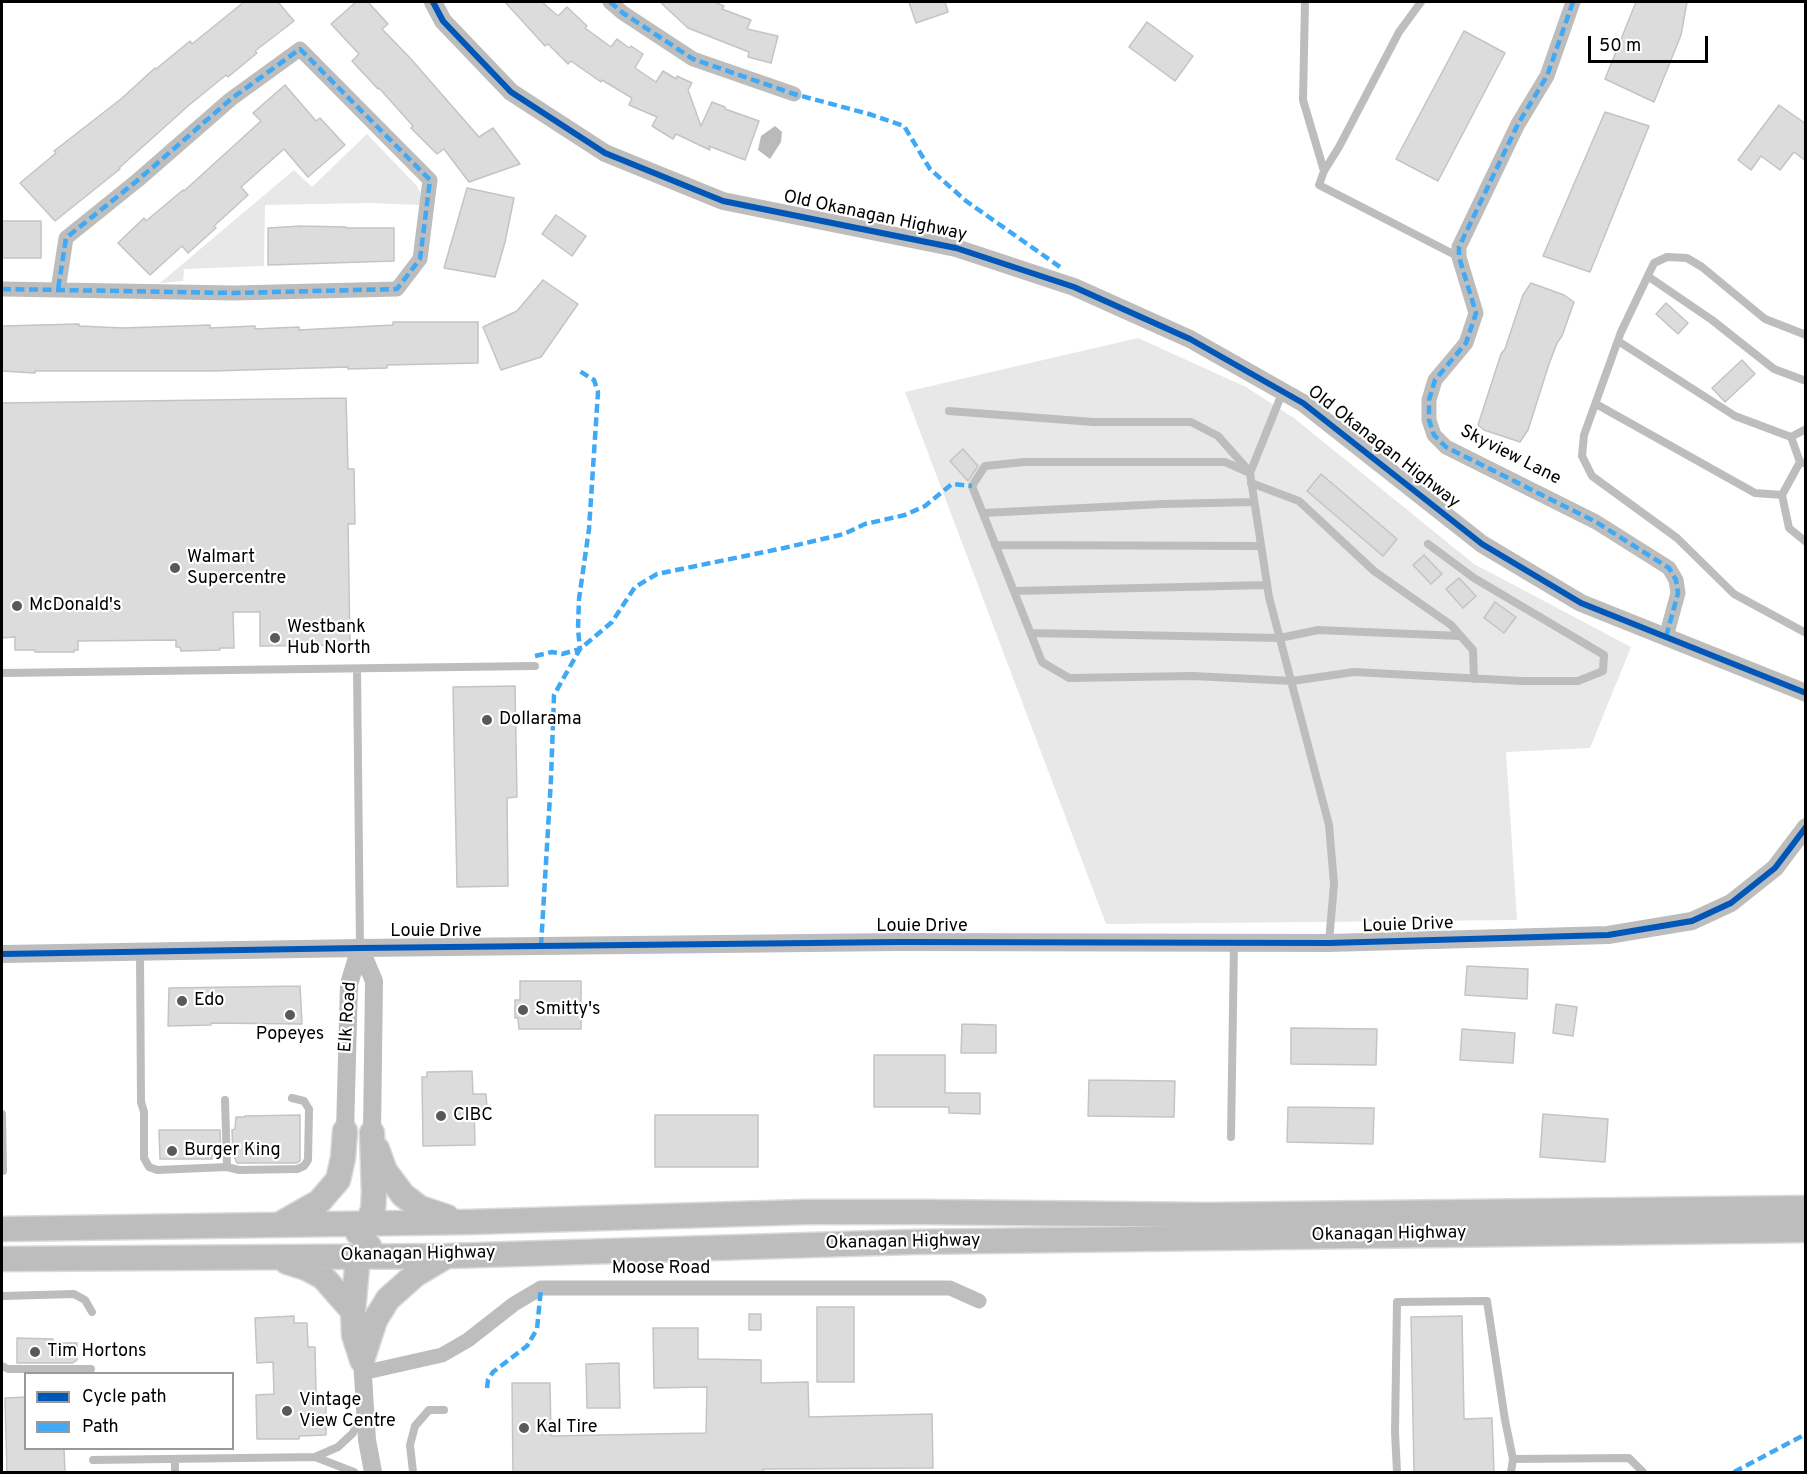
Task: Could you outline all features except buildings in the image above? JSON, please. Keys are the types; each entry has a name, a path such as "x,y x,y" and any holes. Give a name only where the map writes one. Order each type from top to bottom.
{"highway":[{"path":"280,1224 319,1202 338,1180 343,1158 345,1131"},
{"path":"372,1132 385,1171 403,1195 420,1208 435,1215 468,1222"},
{"path":"2,1258 60,1243 280,1238 339,1239 356,1236 367,1223 373,1210 372,1132"},
{"name":"Okanagan Highway","path":"2,1229 468,1222 806,1212 1208,1215 1806,1208"},
{"path":"362,1367 354,1335 353,1311 358,1256 375,1242 720,1234 806,1212"},
{"name":"Okanagan Highway","path":"2,1258 447,1256 910,1242 1806,1230"},
{"path":"362,1367 375,1320 388,1299 415,1275 447,1256"},
{"path":"273,1258 306,1268 323,1277 353,1311"}],"street":[{"name":"Old Okanagan Highway","path":"433,2 443,21 511,92 605,153 723,201 957,248 1074,287 1190,339 1303,403 1482,544 1581,603 1806,693"},
{"path":"610,2 693,59 794,94"},
{"path":"1459,257 1459,247 1518,124 1547,76 1573,2"},
{"path":"2,290 235,293 397,288 420,259 430,180 300,49 231,99 138,180 66,238 58,290"},
{"name":"Skyview Lane","path":"1459,257 1476,313 1466,342 1436,380 1429,400 1429,420 1434,435 1446,447 1596,522 1669,568 1676,580 1678,593 1666,637"},
{"name":"Louie Drive","path":"2,954 899,942 1329,943 1608,935 1692,921 1731,903 1775,868 1806,827"},
{"name":"Elk Road","path":"345,1131 348,984 360,948"},
{"name":"Elk Road","path":"360,948 374,981 372,1132"},
{"name":"Moose Road","path":"362,1367 442,1355 468,1340 513,1304 541,1288 950,1288 979,1301"},
{"path":"362,1367 367,1440 373,1473"}],"lane":[{"path":"1305,2 1303,100 1324,171"},
{"path":"1421,2 1399,32 1319,184 1459,257"},
{"path":"1806,335 1765,319 1702,267 1687,258 1667,257 1654,263 1618,341 1584,435 1582,456 1592,476 1677,538 1734,594 1806,633"},
{"path":"1649,277 1712,320 1774,369 1806,381"},
{"path":"1618,341 1735,416 1791,437 1803,463 1782,495 1789,528 1806,542"},
{"path":"1283,391 1250,472 1267,585 1329,825 1334,884 1329,943"},
{"path":"1596,404 1755,493 1782,495"},
{"path":"949,411 1093,422 1191,422 1218,436 1250,472"},
{"path":"1791,437 1806,429"},
{"path":"1250,472 1225,462 1024,462 985,466 972,486 1042,662 1068,678 1193,676 1292,681 1354,672 1474,679 1578,681 1603,671 1604,655 1474,578 1428,544"},
{"path":"1251,483 1299,501 1374,572 1451,626 1473,650 1474,679"},
{"path":"983,513 1254,502"},
{"path":"995,545 1261,546"},
{"path":"1014,591 1267,585"},
{"path":"1031,633 1280,639 1318,630 1460,636"},
{"path":"2,673 535,666"},
{"path":"357,669 360,948"},
{"path":"1231,1137 1234,943"},
{"path":"140,953 141,1102 144,1112 144,1158 149,1167 156,1170 227,1167 239,1170 297,1169 304,1166 308,1160 309,1109 304,1101 292,1098"},
{"path":"225,1100 227,1167"},
{"path":"2,1114 3,1171"},
{"path":"2,1296 74,1294 86,1300 92,1312"},
{"path":"1397,1473 1395,1432 1397,1302 1487,1301 1504,1420 1513,1459 1511,1473"},
{"path":"2,1366 8,1369 92,1369"},
{"path":"93,1460 315,1457 339,1447 353,1433 365,1405"},
{"path":"413,1473 410,1445 415,1426 429,1410 444,1410"},
{"path":"315,1457 354,1473"},
{"path":"1513,1459 1629,1458 1643,1473"},
{"path":"175,1459 175,1473"}],"shaded area":[{"path":"775,126 782,132 781,142 770,159 758,150 761,136"},
{"path":"367,134 417,186 421,195 419,205 369,203 265,205 264,266 184,269 183,281 160,283 294,170 312,187"},
{"path":"1138,338 1246,387 1294,418 1474,564 1631,647 1590,748 1506,752 1517,920 1106,924 905,392"}],"marked path":[{"path":"610,2 693,59 794,94 904,126 930,169 966,201 1060,267"},
{"path":"1573,2 1547,76 1518,124 1459,247 1459,257 1476,313 1466,343 1435,380 1429,400 1429,420 1434,435 1446,447 1596,522 1669,568 1676,580 1678,593 1666,637"},
{"path":"2,289 235,293 397,289 420,259 430,180 300,49 231,99 138,180 66,238 58,290"},
{"path":"535,656 552,652 562,654 580,649 579,599 589,529 598,392 594,380 578,370"},
{"path":"541,946 554,695 580,649 612,622 635,587 657,574 844,534 865,524 905,515 925,506 952,484 972,486"},
{"path":"487,1388 488,1380 493,1372 527,1346 537,1329 541,1288"},
{"path":"1734,1472 1806,1434"}],"cycle path":[{"path":"433,2 443,21 511,92 605,153 723,201 956,248 1074,287 1190,339 1303,403 1482,544 1581,603 1806,693"},
{"path":"2,954 899,942 1329,943 1608,935 1692,921 1731,903 1775,868 1806,827"}],"place":[{"name":"Walmart Supercentre","path":"175,568"},
{"name":"McDonald's","path":"17,606"},
{"name":"Westbank Hub North","path":"275,638"},
{"name":"Dollarama","path":"487,720"},
{"name":"Edo","path":"182,1001"},
{"name":"Smitty's","path":"523,1010"},
{"name":"Popeyes","path":"290,1015"},
{"name":"CIBC","path":"441,1116"},
{"name":"Burger King","path":"172,1151"},
{"name":"Tim Hortons","path":"35,1352"},
{"name":"Vintage View Centre","path":"287,1411"},
{"name":"Kal Tire","path":"524,1428"}]}
